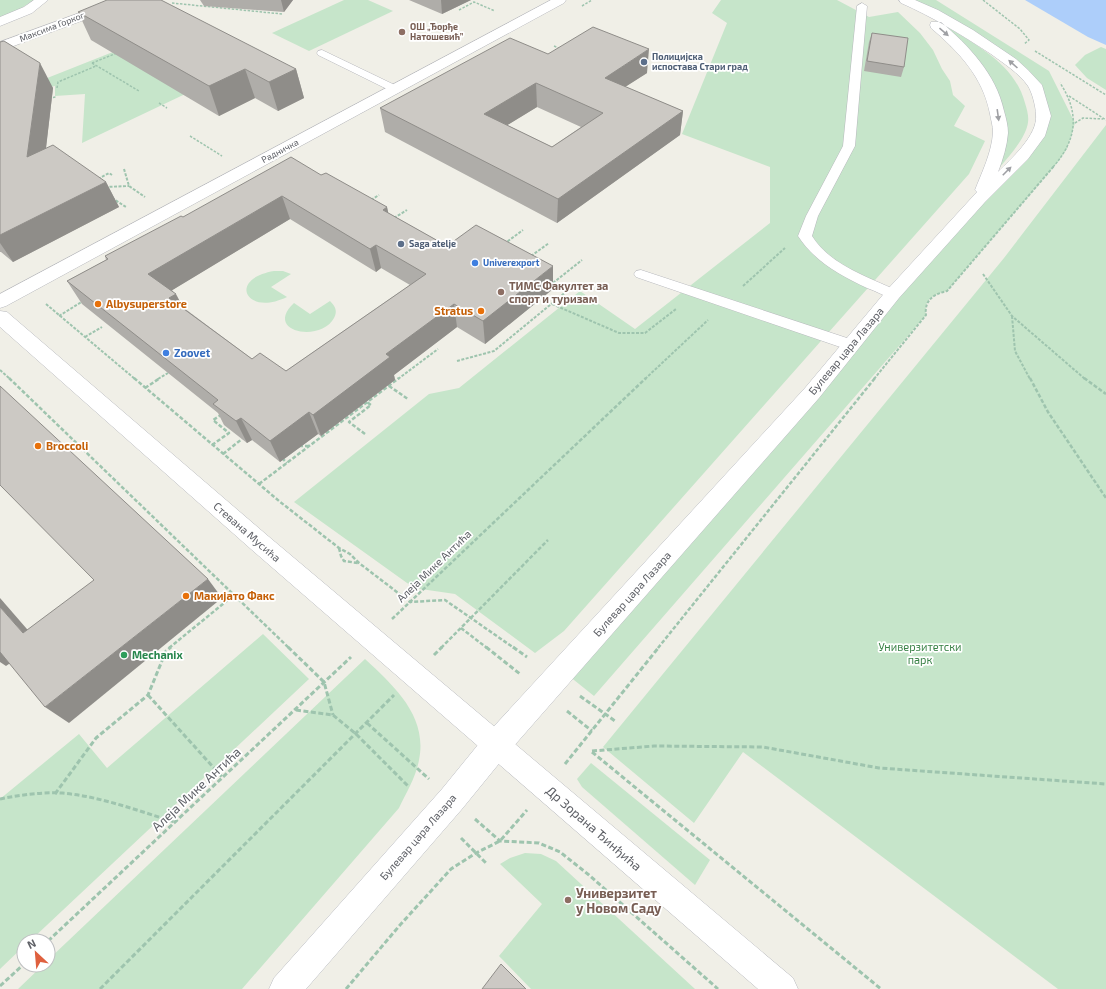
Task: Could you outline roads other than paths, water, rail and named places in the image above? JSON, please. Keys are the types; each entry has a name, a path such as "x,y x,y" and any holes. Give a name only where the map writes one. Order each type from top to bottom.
{"main road":[{"path":"0,22 28,10 42,0"},
{"name":"Максима Горког","path":"0,47 126,0"},
{"name":"Радничка","path":"0,302 560,0"},
{"name":"Булевар цара Лазара","path":"901,0 928,18 966,52 984,77 997,105 1001,133 994,163 979,199"},
{"name":"Булевар цара Лазара","path":"285,989 452,799 496,744 812,393 894,294 979,199 1023,156 1038,136 1044,116 1035,86 1023,73 998,52 934,13 905,0"},
{"name":"Стевана Мусића","path":"0,317 496,744"},
{"name":"Др Зорана Ђинђића","path":"496,744 782,989"}],"lane":[{"path":"862,6 854,105 848,146 812,216 805,236 809,245 820,256 834,265 894,294"},
{"path":"322,53 395,89"},
{"path":"641,274 851,345"}],"water":[{"path":"1025,0 1106,0 1106,45 1088,37"}],"place":[{"name":"ОШ „Ђорђе Натошевић”","path":"402,32"},
{"name":"Полицијска испостава Стари град","path":"644,62"},
{"name":"Saga atelje","path":"401,244"},
{"name":"Univerexport","path":"475,263"},
{"name":"ТИМС Факултет за спорт и туризам","path":"501,292"},
{"name":"Albysuperstore","path":"98,304"},
{"name":"Stratus","path":"481,311"},
{"name":"Zoovet","path":"166,353"},
{"name":"Broccoli","path":"38,446"},
{"name":"Макијато Факс","path":"186,596"},
{"name":"Mechanix","path":"124,655"},
{"name":"Универзитет у Новом Саду","path":"568,900"}],"park label":[{"name":"Универзитетски парк","path":"920,653"}]}
